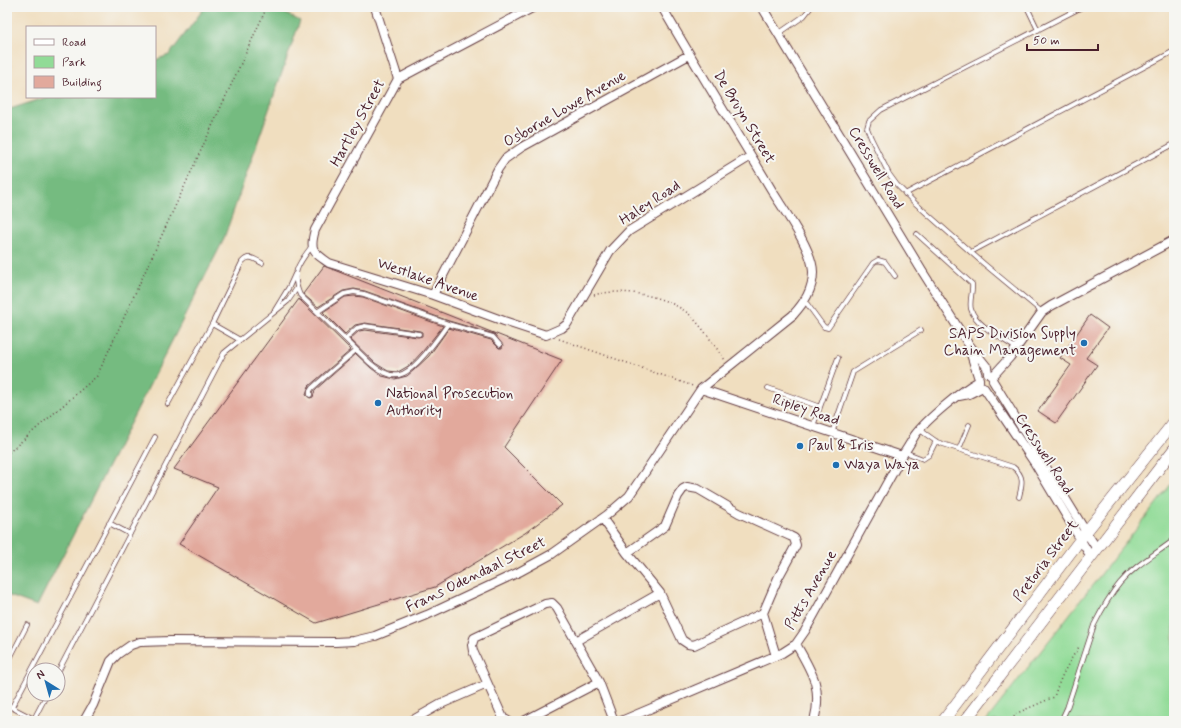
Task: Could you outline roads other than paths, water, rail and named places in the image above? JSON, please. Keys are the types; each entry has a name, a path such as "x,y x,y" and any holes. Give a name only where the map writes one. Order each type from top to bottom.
{"main road":[{"name":"Pretoria Street","path":"943,721 1083,536 1174,422"},
{"path":"965,721 1174,449"}],"street":[{"path":"376,7 398,79"},
{"name":"De Bruyn Street","path":"662,7 802,242"},
{"name":"Cresswell Road","path":"762,7 922,271 967,342 987,368 1083,536"},
{"name":"Hartley Street","path":"312,246 312,239 318,224 398,79 532,8"},
{"name":"Osborne Lowe Avenue","path":"433,295 498,169 505,159 549,131 689,54"},
{"name":"Haley Road","path":"546,335 567,324 610,251 629,231 751,156"},
{"path":"991,377 982,374 981,384 990,387 991,377 1016,348 1042,312 1059,301 1174,240"},
{"name":"Frans Odendaal Street","path":"84,721 93,705 112,661 118,654 131,644 140,642 170,641 354,641 375,636 427,615 519,572 552,554 603,519 628,496 701,389 793,315 804,301 810,288 813,272 808,254 802,242"},
{"name":"Westlake Avenue","path":"312,246 316,254 330,263 433,295 546,335"},
{"name":"Cresswell Road","path":"967,342 981,384 1094,553"},
{"name":"Pitts Avenue","path":"621,721 776,656 796,644 806,631 904,454 920,430 958,396 974,392 981,384"},
{"name":"Ripley Road","path":"701,389 832,433 904,454"},
{"path":"627,552 665,526 683,488 691,487 698,489 739,514 794,538 796,545 778,578 763,613 776,656"},
{"path":"603,519 660,593 682,640 688,644 694,644 763,613"},
{"path":"576,641 660,593"},
{"path":"508,721 503,718 473,651 472,645 474,638 545,604 552,603 556,605 599,682 614,721"},
{"path":"796,644 813,674 816,685 817,709 814,721"},
{"path":"524,721 599,682"},
{"path":"411,721 441,704 487,684"}],"lane":[{"path":"778,35 804,16 811,7"},
{"path":"1027,7 1038,30"},
{"path":"1042,312 905,194 889,174 867,128 869,121 881,110 1082,7"},
{"path":"905,194 1174,51"},
{"path":"971,252 1174,144"},
{"path":"917,234 972,284 971,309 975,318 981,324 1016,348"},
{"path":"274,312 289,287 300,262 312,246"},
{"path":"168,404 212,324 242,262 246,258 250,257 262,263"},
{"path":"804,301 824,327 828,328 873,263 878,260 886,262 895,276"},
{"path":"296,272 297,288 300,295 378,370 390,375 398,375 406,371 426,354 448,324"},
{"path":"63,662 224,353 288,301 297,288"},
{"path":"317,312 344,294 354,292 364,294 448,324 493,337 500,345"},
{"path":"212,324 240,340"},
{"path":"345,339 357,328 365,326 419,334"},
{"path":"832,433 853,372 921,330"},
{"path":"310,395 312,388 356,350"},
{"path":"813,426 838,358"},
{"path":"768,388 820,407"},
{"path":"959,449 969,425"},
{"path":"920,430 936,441 1013,467 1018,471 1022,480 1019,497"},
{"path":"12,707 155,437"},
{"path":"904,454 923,460 928,455 936,441"},
{"path":"109,523 130,534"},
{"path":"1061,721 1067,708 1094,625 1100,614 1121,582 1136,568 1174,540"},
{"path":"7,664 28,625"},
{"path":"7,705 34,719 43,702"}],"place":[{"name":"SAPS Division Supply Chain Management","path":"1084,343"},
{"name":"National Prosecution Authority","path":"378,403"},
{"name":"Paul & Iris","path":"800,446"},
{"name":"Waya Waya","path":"836,465"}]}
